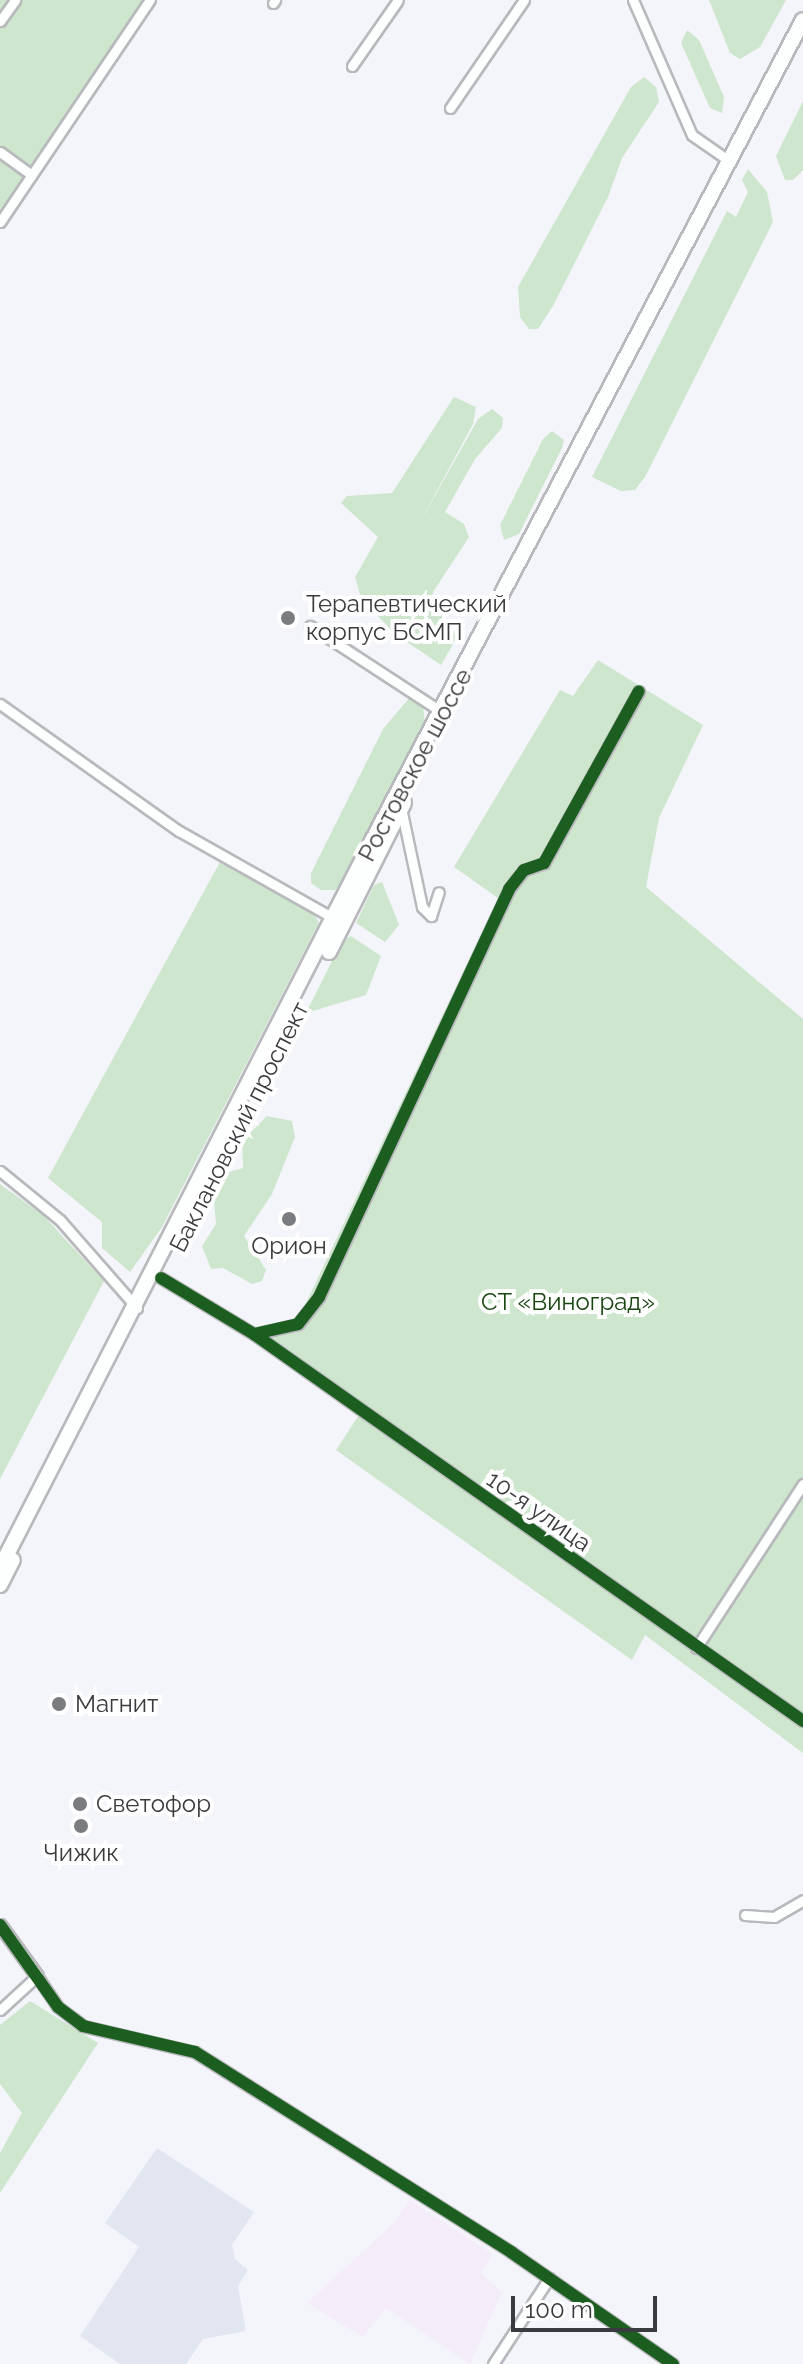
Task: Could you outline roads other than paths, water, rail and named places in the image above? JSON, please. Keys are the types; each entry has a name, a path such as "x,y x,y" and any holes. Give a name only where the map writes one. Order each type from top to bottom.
{"main road":[{"path":"652,314 728,160 803,20"},
{"path":"652,314 738,142"},
{"name":"Ростовское шоссе","path":"339,922 442,712 652,314"},
{"name":"Ростовское шоссе","path":"339,922 401,808 652,314"},
{"name":"Баклановский проспект","path":"0,1568 139,1312 161,1278 339,922"},
{"name":"Баклановский проспект","path":"0,1585 339,922"}],"street":[{"path":"0,21 15,0"},
{"path":"0,222 150,0"},
{"path":"352,66 398,0"},
{"path":"450,108 524,0"},
{"path":"633,0 686,125 728,160"},
{"path":"0,152 32,175"},
{"path":"310,626 442,712"},
{"path":"254,1334 298,1324 319,1297 509,889 524,870 544,863 639,691"},
{"path":"0,704 179,831 339,922"},
{"path":"401,808 422,907 431,916 439,892"},
{"path":"0,1171 60,1220 139,1312"},
{"name":"10-я улица","path":"161,1278 254,1334 803,1721"},
{"path":"696,1648 803,1484"},
{"path":"745,1915 774,1917 803,1900"},
{"path":"0,1925 58,2007 83,2026 195,2052 549,2278 673,2364"},
{"path":"0,2010 37,1976"},
{"path":"493,2364 549,2278"}],"place":[{"name":"Терапевтический корпус БСМП","path":"288,618"},
{"name":"Орион","path":"289,1219"},
{"name":"Магнит","path":"59,1704"},
{"name":"Светофор","path":"80,1804"},
{"name":"Чижик","path":"81,1826"}],"park label":[{"name":"СТ «Виноград»","path":"568,1302"}]}
